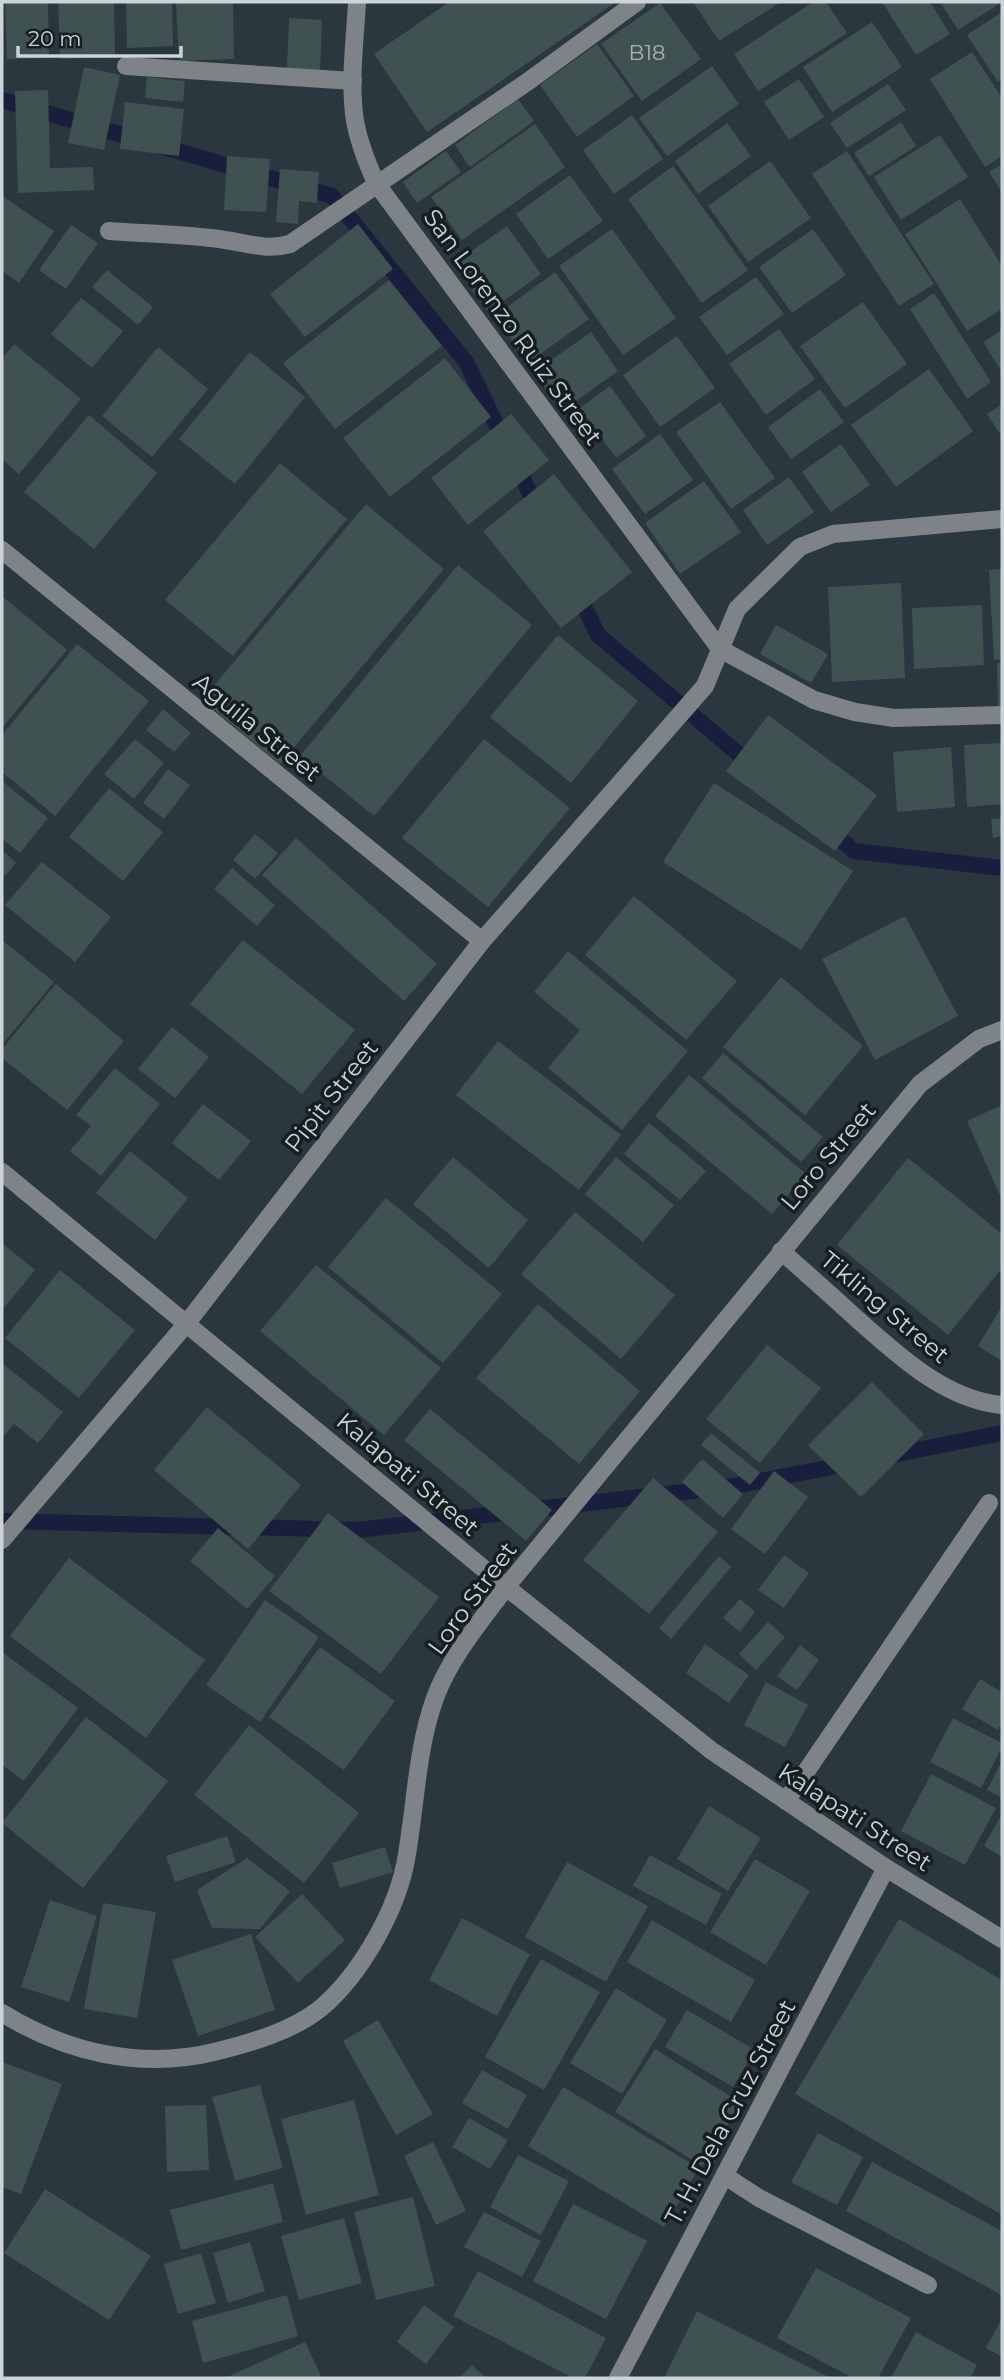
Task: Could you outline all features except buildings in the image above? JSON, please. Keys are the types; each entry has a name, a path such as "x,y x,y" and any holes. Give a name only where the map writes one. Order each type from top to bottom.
{"street":[{"name":"San Lorenzo Ruiz Street","path":"357,2 353,81 355,121 365,159 376,183 720,649"},
{"path":"109,230 225,240 260,247 276,248 290,244 530,80 638,2"},
{"path":"126,66 353,81"},
{"name":"Pipit Street","path":"2,1540 187,1323 482,941 705,686 737,609 800,547 833,534 1002,519"},
{"name":"Aguila Street","path":"2,550 482,941"},
{"path":"720,649 814,700 855,712 894,718 1002,715"},
{"name":"Loro Street","path":"2,2012 24,2027 94,2053 130,2059 172,2060 249,2043 284,2030 319,2009 345,1984 365,1957 385,1921 407,1856 421,1754 436,1696 457,1654 506,1587 920,1084 979,1040 1002,1030"},
{"name":"Kalapati Street","path":"2,1172 506,1587 712,1751 886,1868 1002,1939"},
{"name":"Tikling Street","path":"781,1251 902,1358 936,1382 985,1404 1002,1405"},
{"path":"786,1801 989,1503"},
{"name":"T. H. Dela Cruz Street","path":"618,2378 886,1868"},
{"path":"725,2176 759,2197 928,2285"}],"waterway":[{"path":"2,100 332,196 466,362 538,510"},
{"path":"576,590 598,635 754,767"},
{"path":"828,829 854,851 1002,868"},
{"path":"887,1456 1002,1433"},
{"path":"2,1521 358,1530 734,1486 852,1463"}]}
